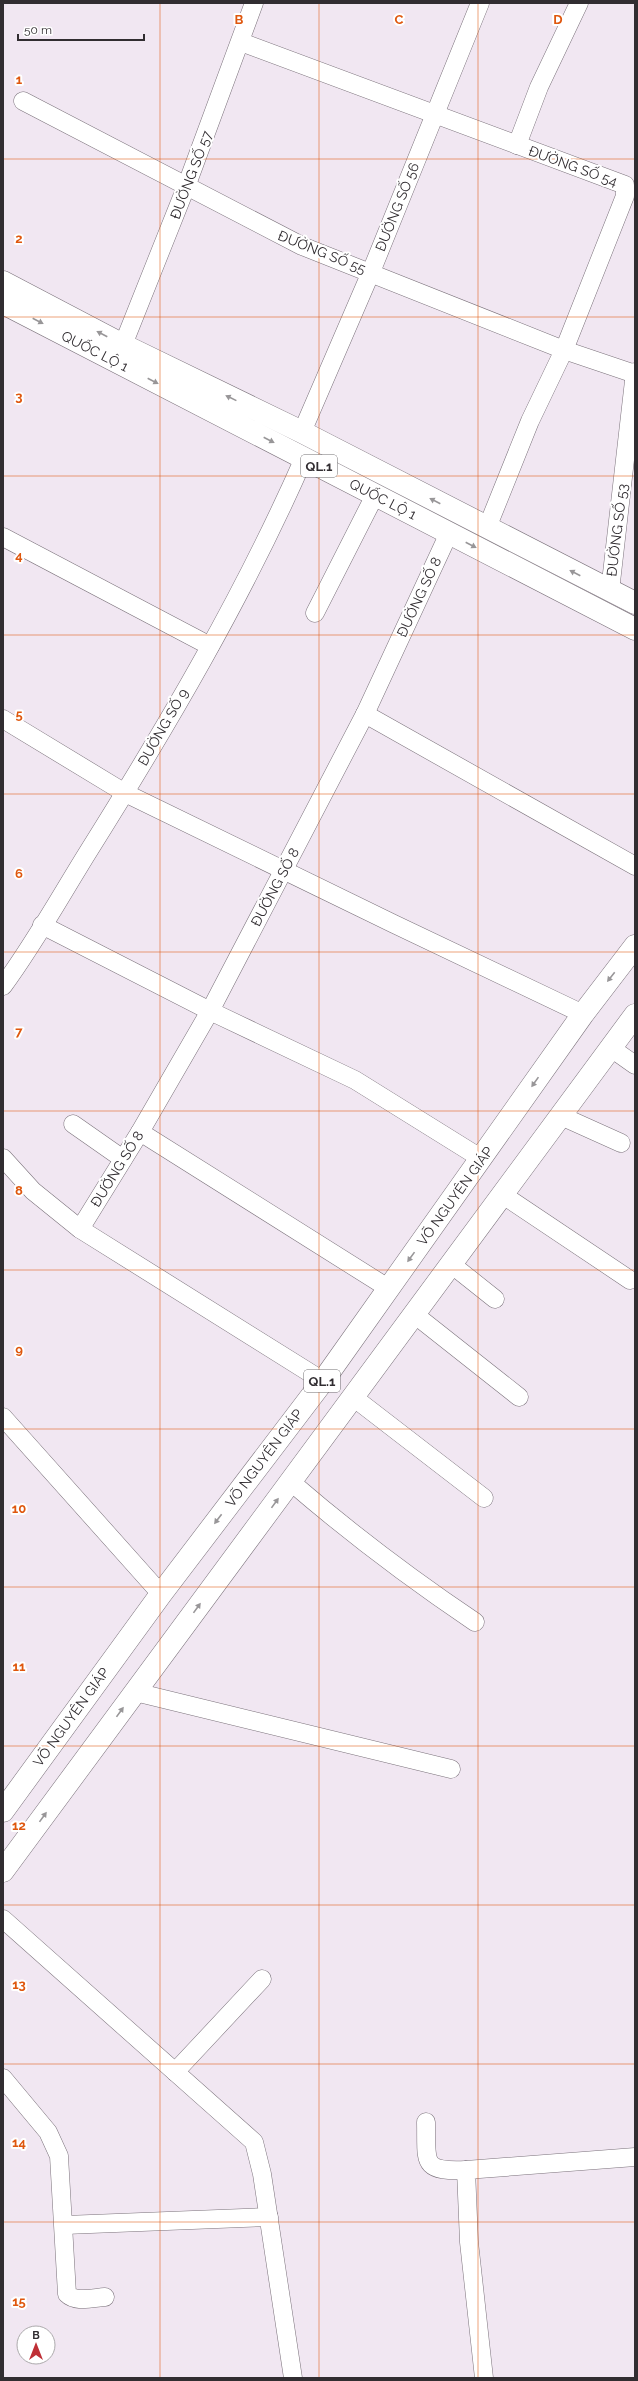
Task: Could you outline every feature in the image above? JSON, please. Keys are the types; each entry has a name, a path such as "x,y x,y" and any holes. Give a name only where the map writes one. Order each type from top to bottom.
{"highway":[{"name":"QUỐC LỘ 1","path":"3,282 123,345 302,432 635,603"},
{"name":"QUỐC LỘ 1","path":"3,303 635,629"},
{"name":"VÕ NGUYÊN GIÁP","path":"3,1811 161,1594 322,1381 482,1159 583,1014 635,946"},
{"name":"QL.1","path":"3,1871 635,1015"}],"street":[{"name":"ĐƯỜNG SỐ 57","path":"123,345 186,187 241,42 254,3"},
{"name":"ĐƯỜNG SỐ 56","path":"302,432 371,272 480,3"},
{"path":"517,145 539,87 579,3"},
{"name":"ĐƯỜNG SỐ 54","path":"241,42 625,185 626,196 564,350 530,421 487,528"},
{"name":"ĐƯỜNG SỐ 55","path":"23,101 282,237 564,350 635,373"},
{"name":"ĐƯỜNG SỐ 53","path":"610,591 633,412 635,373"},
{"name":"ĐƯỜNG SỐ 9","path":"3,986 125,792 210,646 288,495 304,458"},
{"path":"315,613 375,495"},
{"name":"ĐƯỜNG SỐ 8","path":"80,1229 140,1132 210,1011 365,714 449,533"},
{"path":"3,537 210,646"},
{"path":"365,714 635,866"},
{"path":"3,719 125,792 583,1014"},
{"path":"42,925 210,1011 355,1080 482,1159"},
{"path":"611,1048 635,1065"},
{"path":"561,1116 621,1143"},
{"path":"73,1124 123,1159"},
{"path":"140,1132 388,1288"},
{"path":"3,1158 17,1176 33,1191 80,1229 322,1381"},
{"path":"503,1195 630,1280"},
{"path":"451,1264 495,1299"},
{"path":"414,1314 519,1397"},
{"path":"353,1397 484,1498"},
{"path":"3,1417 161,1594"},
{"path":"291,1482 345,1528 413,1579 475,1622"},
{"path":"135,1692 452,1769"},
{"path":"3,1920 254,2142 262,2174 293,2378"},
{"path":"175,2072 262,1979"},
{"path":"3,2078 55,2144 59,2156 65,2225 67,2294 72,2298 78,2299 105,2297"},
{"path":"426,2122 427,2160 432,2168 443,2171 635,2158"},
{"path":"466,2170 469,2242 484,2378"},
{"path":"65,2225 269,2217"}]}
